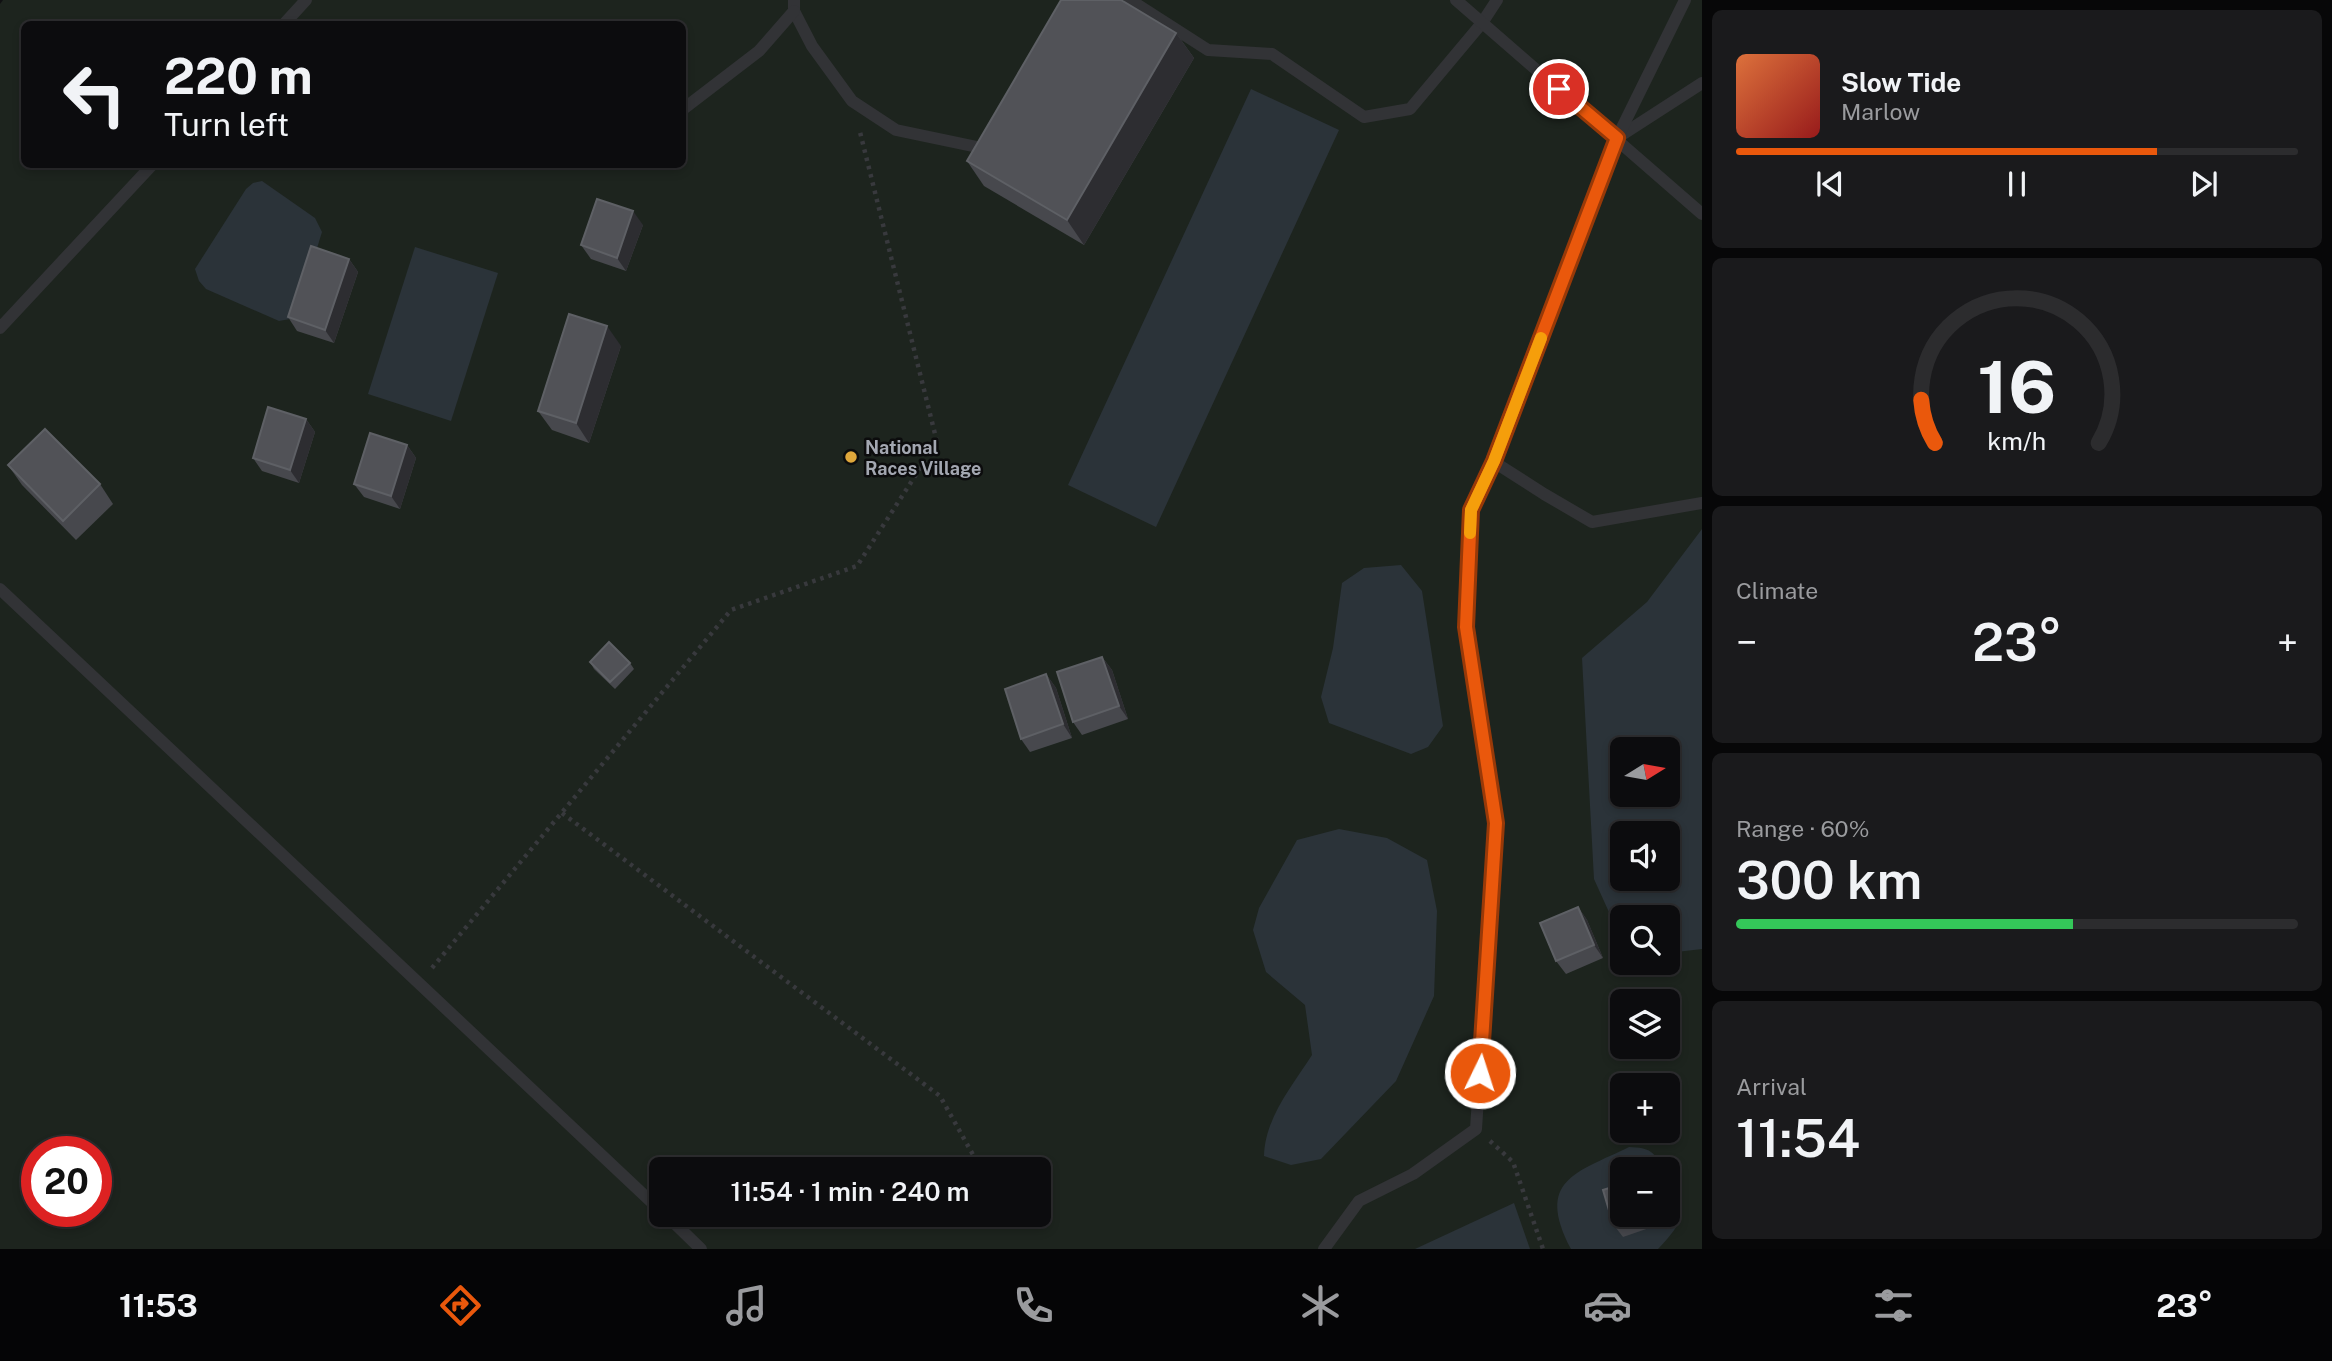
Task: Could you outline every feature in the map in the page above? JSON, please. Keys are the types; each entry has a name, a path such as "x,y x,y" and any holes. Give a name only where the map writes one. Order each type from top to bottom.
{"lane":[{"path":"289,21 306,0"},
{"path":"1130,0 1208,50 1272,54 1364,117 1409,109 1482,23 1497,0"},
{"path":"1456,0 1702,214"},
{"path":"1324,1249 1359,1201 1413,1174 1476,1129 1496,823 1466,627 1471,510 1494,461 1617,138 1685,0"},
{"path":"686,107 759,51 794,6 812,46 852,101 896,130 982,148 995,126"},
{"path":"1617,138 1702,83"},
{"path":"0,328 149,168"},
{"path":"1494,461 1592,522 1702,503"},
{"path":"0,589 649,1200"},
{"path":"678,1227 701,1249"}],"path":[{"path":"418,985 731,610 857,566 937,442 852,101"},
{"path":"562,813 940,1096 974,1157"},
{"path":"1476,1129 1513,1161 1543,1249"}],"shaded area":[{"name":"National Races Village","path":"3,0 1702,0 1702,1249 0,1249 0,4"},
{"path":"1251,89 1339,130 1156,527 1068,485"},
{"path":"262,181 315,218 322,232 297,313 290,319 279,321 206,289 199,281 195,269 246,189 253,183"},
{"path":"415,247 498,273 451,421 368,394"},
{"path":"1702,529 1702,949 1680,952 1680,905 1610,905 1610,914 1594,879 1582,658 1647,602"},
{"path":"1401,565 1422,591 1443,726 1428,747 1411,754 1329,723 1321,697 1333,648 1342,583 1364,568"},
{"path":"1339,829 1387,838 1427,860 1437,911 1434,996 1396,1081 1321,1159 1291,1165 1264,1156 1274,1116 1312,1055 1305,1005 1266,972 1253,930 1259,908 1297,840"},
{"path":"1629,1147 1642,1148 1656,1157 1610,1157 1610,1227 1676,1227 1658,1249 1571,1249 1557,1208 1560,1193 1567,1182 1593,1164"},
{"path":"1514,1203 1530,1249 1415,1249"}],"building":[{"path":"1061,0 1121,0 1176,33 1067,220 967,161"},
{"path":"597,199 633,211 617,258 581,245"},
{"path":"311,246 349,259 325,330 288,317"},
{"path":"569,314 607,326 576,423 538,411"},
{"path":"268,407 306,419 290,470 253,458"},
{"path":"45,429 100,484 63,521 8,465"},
{"path":"370,433 407,445 391,496 354,484"},
{"path":"609,642 630,663 610,682 590,662"},
{"path":"1102,657 1119,706 1073,722 1057,672"},
{"path":"1046,674 1063,724 1021,739 1005,689"},
{"path":"1578,907 1594,945 1556,961 1540,923"},
{"path":"1610,1188 1610,1214 1603,1190"}],"slow traffic":[{"path":"1470,533 1471,510 1494,461 1541,338"}],"place":[{"name":"National Races Village","path":"851,457"}],"route":[{"path":"1480,1073 1496,823 1466,627 1471,510 1494,461 1617,138 1559,89"}]}
